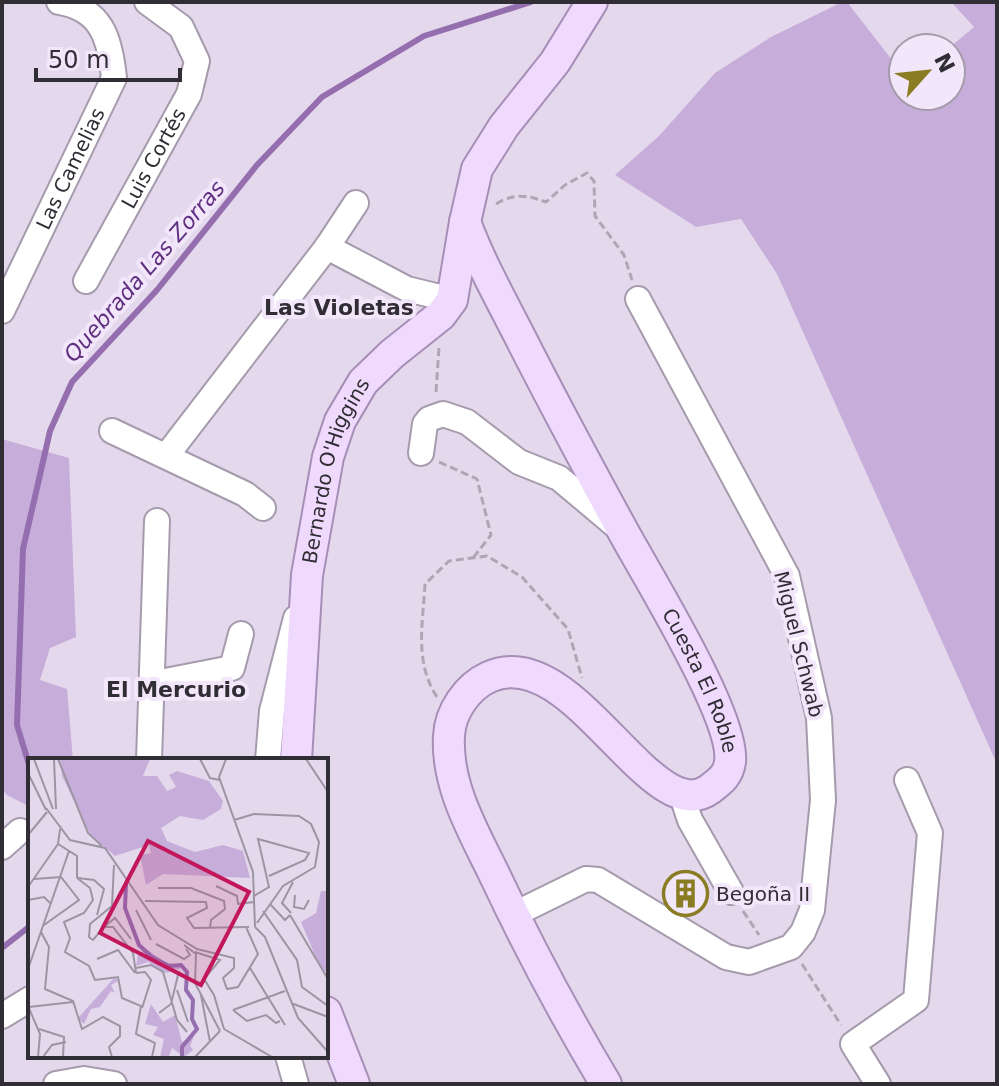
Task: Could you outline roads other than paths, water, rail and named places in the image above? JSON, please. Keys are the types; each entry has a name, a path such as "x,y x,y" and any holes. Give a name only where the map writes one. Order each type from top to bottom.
{"main road":[{"path":"447,307 477,169 555,62 592,2"},
{"name":"Cuesta El Roble","path":"465,222 475,250 623,532 670,613 719,713 727,736 730,761 724,778 703,794 682,796"},
{"name":"Bernardo O'Higgins","path":"296,758 307,575 328,457 340,421 363,382 447,307"},
{"path":"606,1084 566,1017 465,813 452,777 448,739 451,718 475,686 489,677 518,671 541,679 564,693 660,783 682,796"},
{"path":"328,1017 354,1084"}],"street":[{"name":"Luis Cortés","path":"86,281 189,94 197,61 181,27 147,2"},
{"name":"Las Camelias","path":"2,311 114,78 111,49 104,33 95,18 72,3"},
{"path":"167,455 327,247 356,203"},
{"path":"327,247 447,307"},
{"name":"Miguel Schwab","path":"513,915 586,879 598,880 726,957 749,962 781,951 803,932 812,910 823,800 819,718 787,576 638,299"},
{"path":"421,453 425,424 435,416 443,414 467,422 519,462 559,478 623,532"},
{"path":"112,431 245,494 263,508"},
{"path":"149,758 157,521"},
{"path":"258,758 307,575"},
{"path":"150,684 232,668 241,634"},
{"path":"268,758 272,711"},
{"path":"878,1084 853,1044 916,1000 930,833 907,780"},
{"path":"682,796 690,820 731,892"},
{"path":"2,1016 28,1000"},
{"path":"289,1058 296,1084"},
{"path":"56,1084 84,1079 114,1084"}],"waterway":[{"name":"Quebrada Las Zorras","path":"28,761 17,725 23,549 50,431 72,382 157,290 257,165 322,97 424,36 531,2"},
{"name":"Quebrada Las Zorras","path":"2,948 28,928"}],"place":[{"name":"Begoña II","path":"685,894"}],"district":[{"name":"Las Violetas","path":"339,307"},
{"name":"El Mercurio","path":"176,689"}]}
